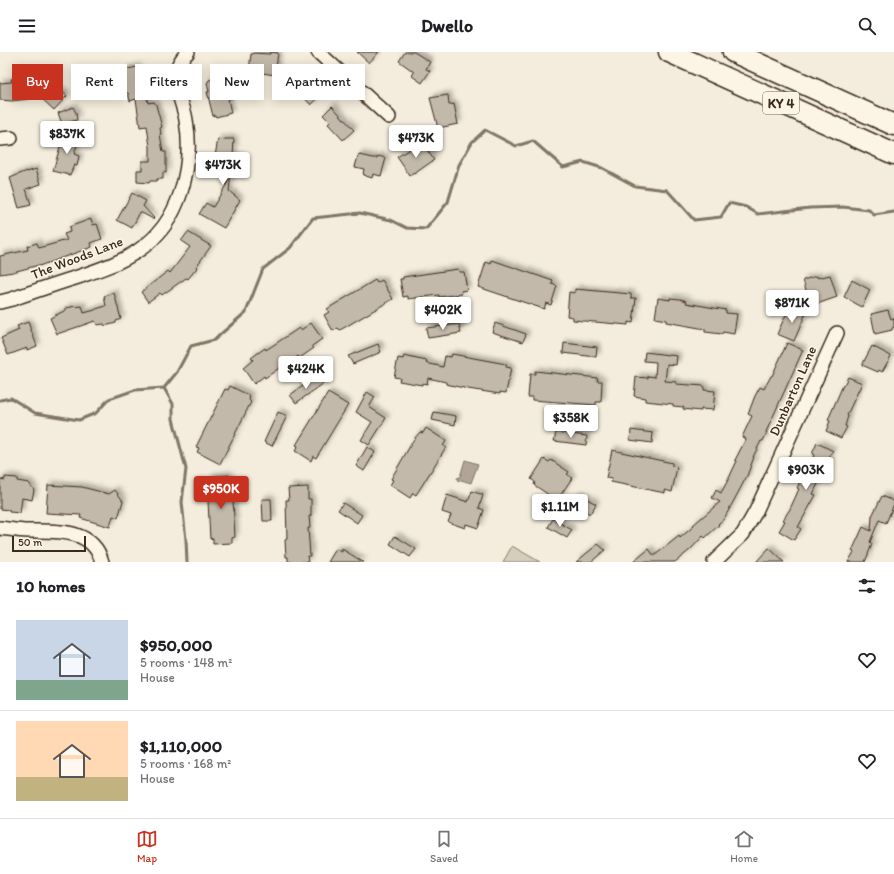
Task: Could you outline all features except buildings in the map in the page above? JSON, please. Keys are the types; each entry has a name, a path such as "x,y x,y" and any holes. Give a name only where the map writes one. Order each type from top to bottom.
{"highway":[{"name":"KY 4","path":"669,52 894,154"},
{"name":"KY 4","path":"733,52 894,125"}],"street":[{"name":"The Woods Lane","path":"0,302 110,266 141,250 166,224 179,198 187,168 188,133 184,108 177,87 176,72 178,65 188,52"},
{"path":"318,52 389,117"},
{"name":"Dunbarton Lane","path":"717,561 743,534 756,511 837,334"},
{"path":"0,528 21,531 62,531 74,533 88,541 97,550 102,562"}],"shaded area":[{"path":"465,460 478,464 471,483 461,480 458,481 457,478 460,477"},
{"path":"512,546 540,562 503,562"}],"waterway":[{"path":"0,400 11,398 35,413 79,420 96,413 109,399 135,390 164,388 177,372 191,346 214,340 246,312 263,269 290,248 313,218 360,213 391,220 407,228 426,229 448,202 459,165 472,142 485,130 516,146 533,141 563,167 583,162 602,168 635,186 667,190 694,220 721,217 729,203 746,207 758,214 810,208 843,207 869,210 874,215 894,212"},
{"path":"164,388 173,404 173,419 186,469 182,502 187,562"}]}
